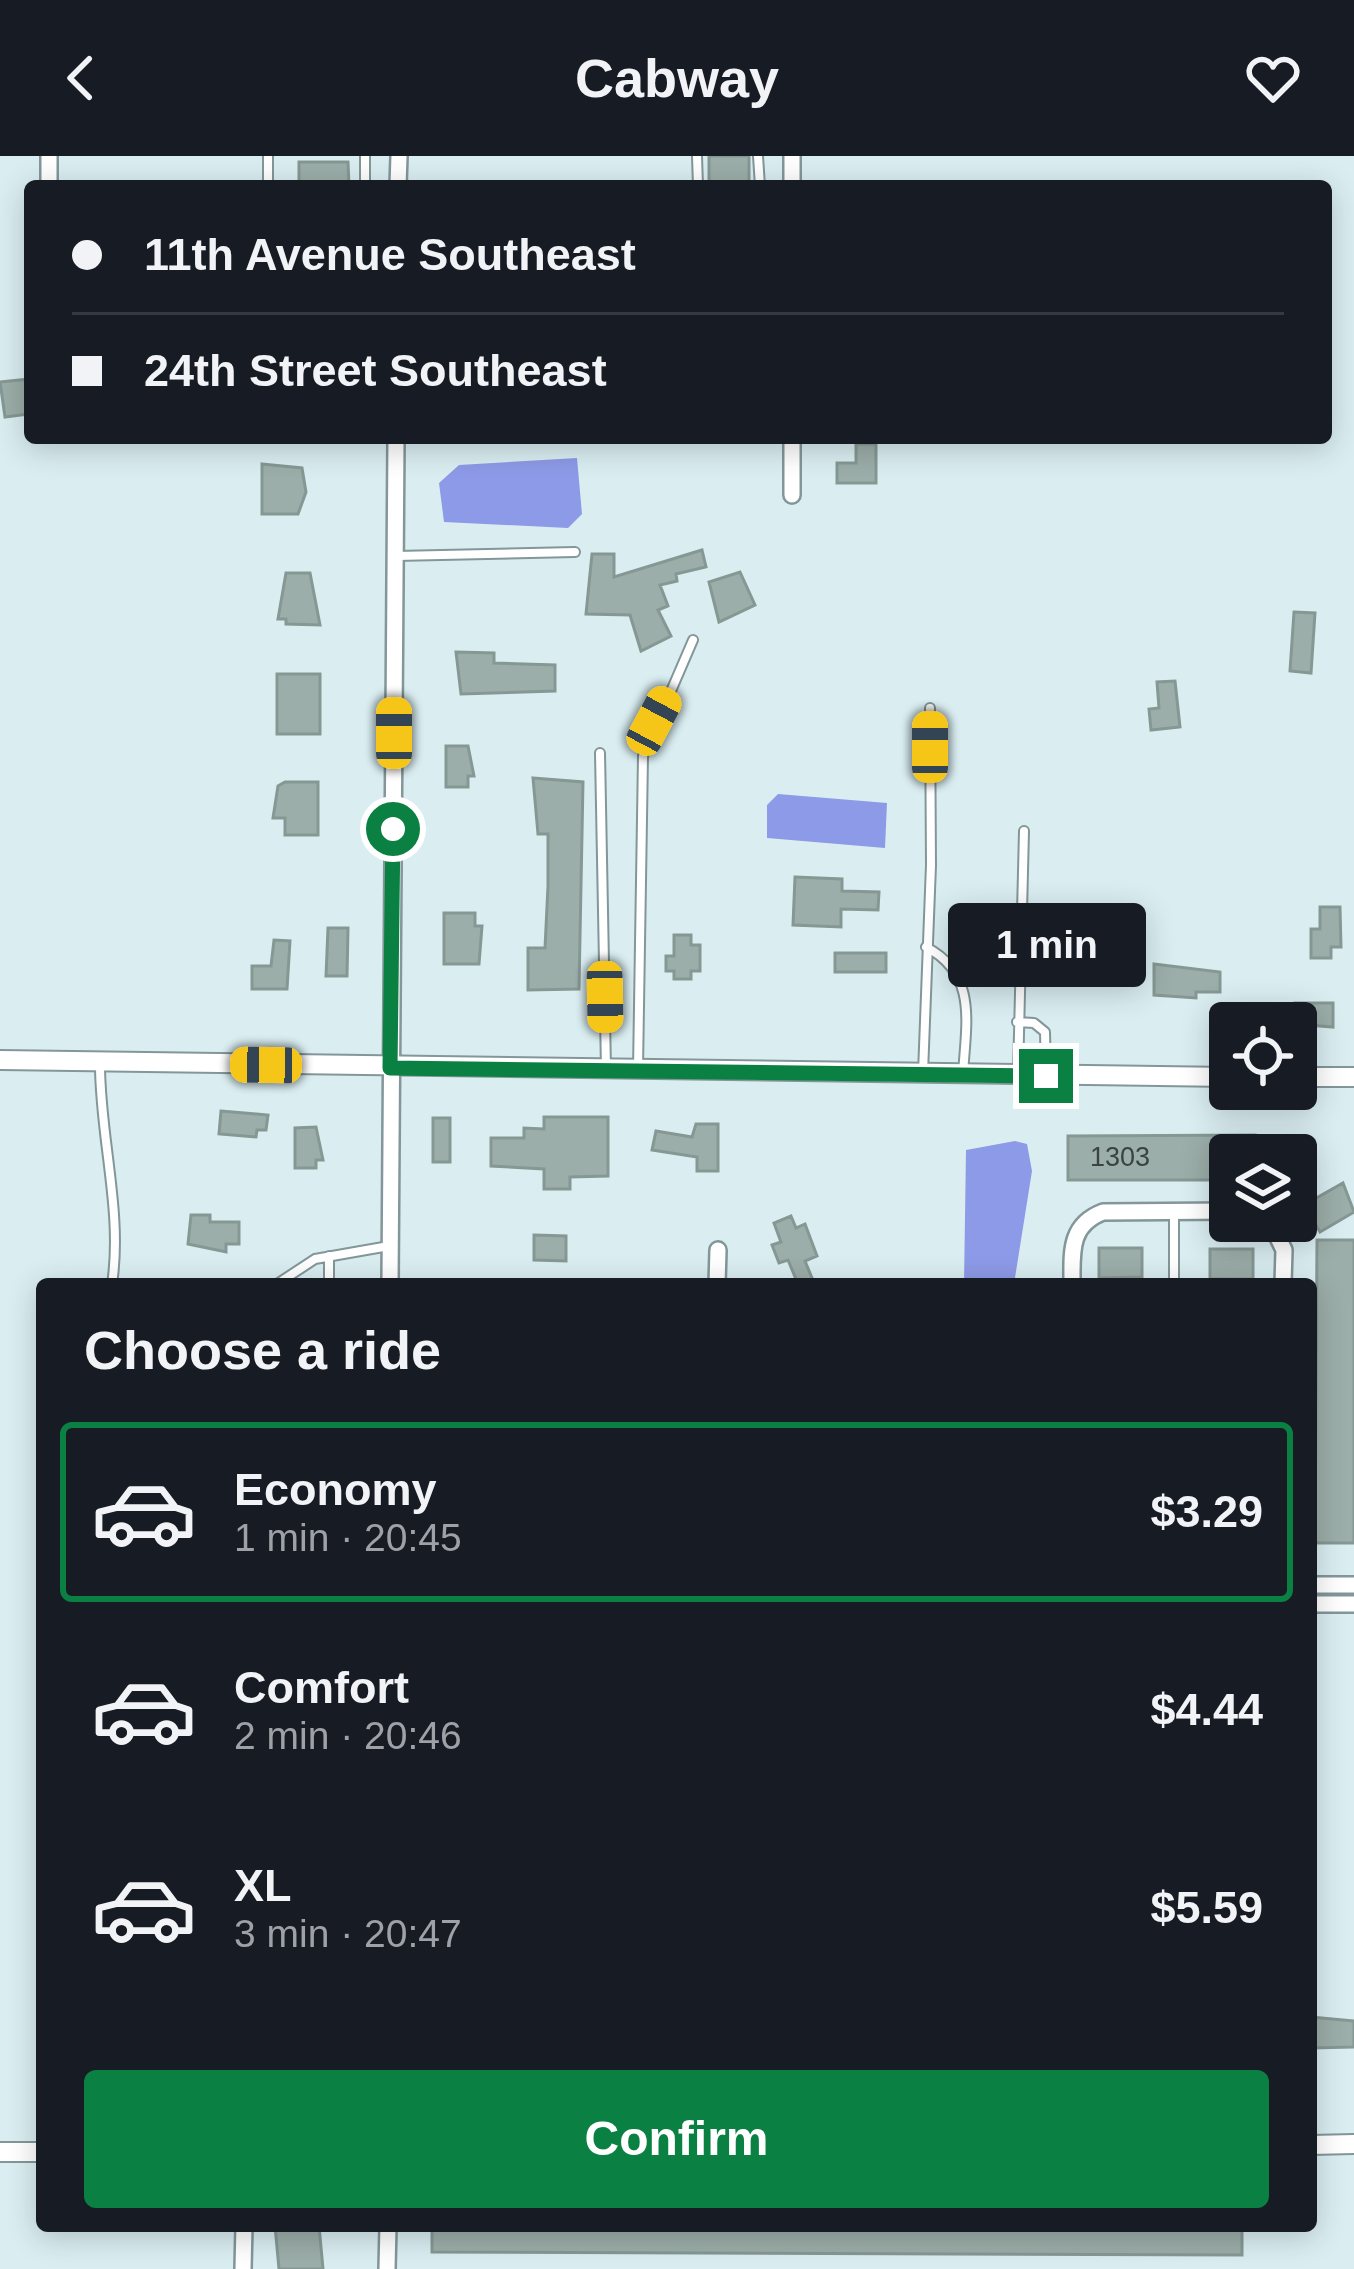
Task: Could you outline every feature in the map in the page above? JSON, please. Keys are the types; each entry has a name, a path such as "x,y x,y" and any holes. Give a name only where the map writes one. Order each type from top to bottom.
{"street":[{"path":"390,1278 396,444"},
{"path":"792,444 792,494"},
{"path":"0,1060 1209,1077"},
{"path":"1317,1077 1354,1077"},
{"path":"1072,1278 1072,1244 1087,1218 1103,1212 1209,1210"},
{"path":"1280,1242 1283,1278"},
{"path":"717,1278 718,1250"},
{"path":"1317,1585 1354,1585"},
{"path":"1317,1604 1354,1604"},
{"path":"1317,2145 1354,2144"},
{"path":"0,2152 36,2152"},
{"path":"244,2232 244,2269"},
{"path":"387,2269 388,2232"}],"lane":[{"path":"395,556 575,552"},
{"path":"638,1071 643,756 693,640"},
{"path":"923,1075 929,979 930,708"},
{"path":"600,753 606,1070"},
{"path":"1018,1076 1024,831"},
{"path":"926,947 948,964 967,990 963,1075"},
{"path":"1017,1022 1034,1023 1045,1032 1046,1076"},
{"path":"100,1062 112,1278"},
{"path":"1174,1211 1174,1278"},
{"path":"288,1278 329,1255 390,1246"},
{"path":"329,1255 329,1278"}],"water":[{"path":"577,458 582,514 568,528 444,522 439,483 459,465"},
{"path":"778,794 887,803 885,848 767,838 767,805"},
{"path":"1015,1141 1027,1144 1032,1171 1015,1278 964,1278 966,1150"}],"building":[{"path":"709,156 749,156 749,180 709,180"},
{"path":"299,162 348,162 349,180 299,180"},
{"path":"24,380 24,415 5,417 0,382"},
{"path":"856,444 876,444 876,483 837,483 837,463 856,463"},
{"path":"262,464 302,468 306,492 298,514 262,514"},
{"path":"702,550 706,567 676,574 677,581 660,585 668,606 658,610 671,636 641,651 630,615 586,614 592,554 614,554 614,577"},
{"path":"740,572 755,605 719,622 709,582"},
{"path":"286,573 310,573 320,625 286,624 286,619 278,619"},
{"path":"1294,612 1315,613 1311,673 1290,671"},
{"path":"456,652 494,653 494,663 555,665 555,691 461,694"},
{"path":"277,674 320,674 320,734 277,734"},
{"path":"1175,681 1180,727 1151,730 1149,709 1159,708 1157,682"},
{"path":"446,746 468,746 474,776 468,776 468,787 446,787"},
{"path":"533,778 583,782 579,989 528,990 528,948 545,948 548,886 548,834 538,834"},
{"path":"318,782 318,835 285,835 285,818 273,818 278,786"},
{"path":"795,877 842,879 842,891 879,892 878,910 841,909 841,927 793,925"},
{"path":"1320,907 1340,907 1341,947 1331,947 1331,958 1311,958 1311,929 1320,929"},
{"path":"444,913 475,913 475,926 482,926 479,964 444,964"},
{"path":"328,928 348,928 347,976 326,976"},
{"path":"674,935 691,935 691,945 700,945 700,971 691,971 691,979 674,979 674,971 666,971 666,956 674,956"},
{"path":"274,940 290,941 287,989 252,989 252,966 271,966"},
{"path":"835,953 886,953 886,972 835,972"},
{"path":"1154,964 1220,972 1220,992 1196,992 1196,998 1154,995"},
{"path":"1317,1003 1333,1003 1333,1027 1317,1026"},
{"path":"221,1111 268,1115 266,1130 257,1130 256,1137 219,1134"},
{"path":"544,1117 608,1117 608,1176 570,1177 570,1189 544,1189 544,1169 491,1166 491,1138 524,1138 524,1128 544,1129"},
{"path":"433,1118 450,1118 450,1162 433,1162"},
{"path":"696,1124 718,1124 718,1171 697,1171 697,1157 652,1150 656,1131 692,1137"},
{"path":"316,1127 323,1160 316,1160 316,1168 295,1168 295,1128"},
{"path":"1209,1135 1209,1180 1068,1180 1068,1136"},
{"path":"1343,1183 1354,1212 1320,1232 1317,1198"},
{"path":"191,1215 210,1215 210,1222 239,1222 239,1244 226,1244 226,1252 188,1244"},
{"path":"791,1216 796,1228 805,1224 817,1256 805,1261 812,1278 796,1278 788,1260 779,1263 772,1245 781,1242 774,1223"},
{"path":"534,1235 566,1236 566,1261 534,1260"},
{"path":"1317,1240 1354,1240 1354,1543 1317,1543"},
{"path":"1099,1248 1142,1248 1142,1277 1099,1278"},
{"path":"1210,1249 1253,1249 1253,1278 1210,1278"},
{"path":"1317,2018 1354,2021 1354,2047 1317,2048"},
{"path":"276,2232 320,2232 323,2269 279,2269"},
{"path":"432,2232 1242,2232 1242,2255 432,2252"}],"route":[{"path":"393,829 390,1068 1046,1076"}]}
